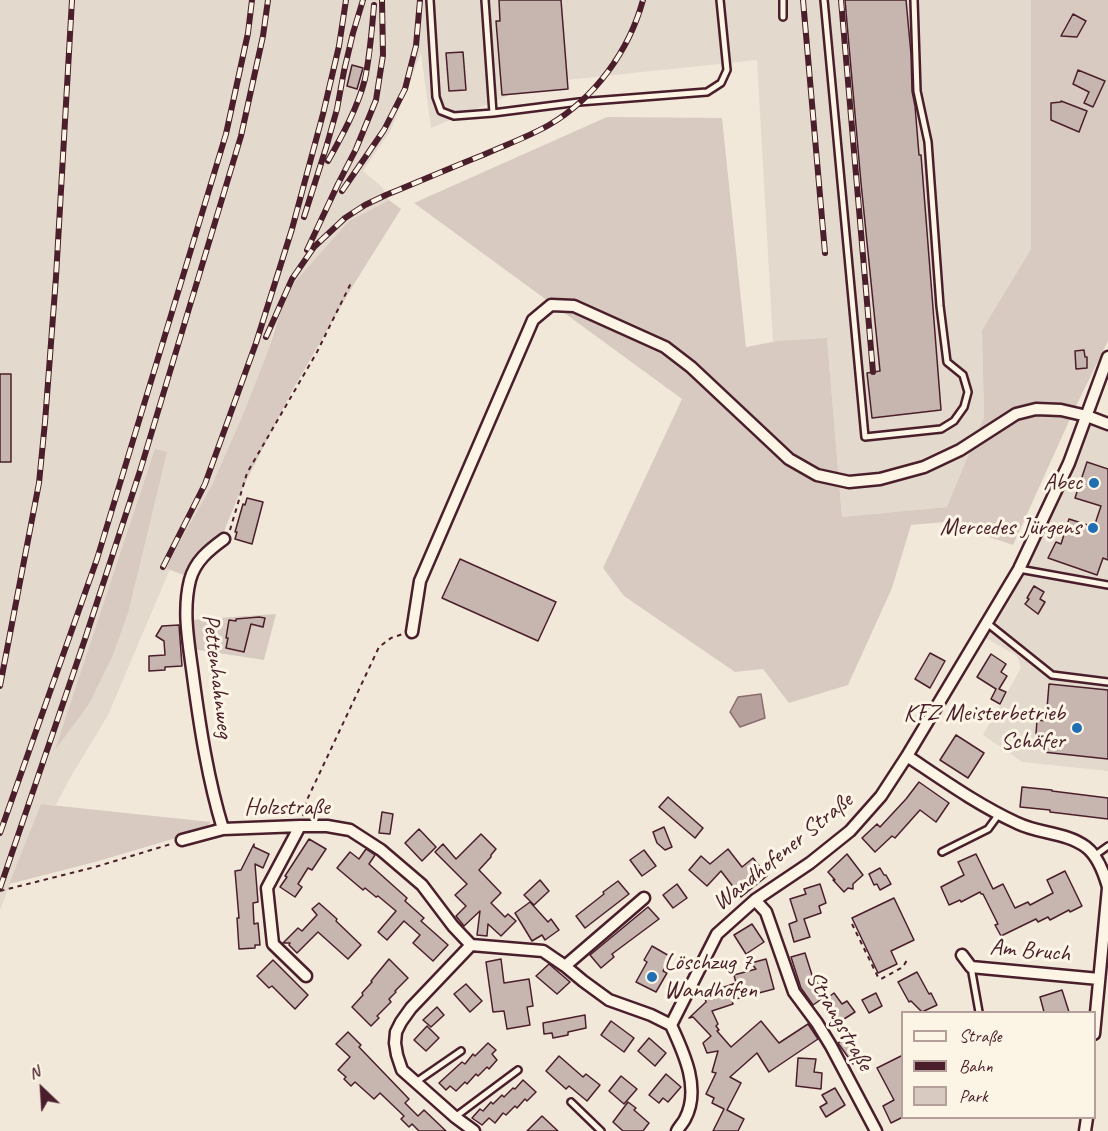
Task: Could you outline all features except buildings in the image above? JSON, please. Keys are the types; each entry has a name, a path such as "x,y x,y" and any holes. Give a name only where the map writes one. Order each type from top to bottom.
{"street":[{"path":"412,632 420,581 533,320 551,305 574,306 665,347 691,367 789,459 816,475 849,482 880,480 924,467 960,450 1016,414 1036,409 1061,410 1108,424"},
{"name":"Wandhofener Straße","path":"671,1025 717,934 754,900 810,863 850,831 881,796 1019,569 1069,463 1108,357"},
{"name":"Pettenhahnweg","path":"223,829 214,800 201,732 186,613 190,579 203,555 224,539"},
{"name":"Am Bruch","path":"907,756 967,796 1019,825 1074,839 1089,849 1104,871 1108,887 1096,1020"},
{"path":"300,826 267,888 273,944 306,976"},
{"name":"Holzstraße","path":"182,840 223,829 327,826 351,830 381,850 422,885 453,926 471,945"},
{"path":"565,966 644,898"},
{"name":"Strangstraße","path":"754,900 766,912 794,992 831,1046 876,1131"},
{"path":"474,1131 402,1070 395,1043 396,1032 411,1008 471,945 543,951 609,1000 671,1025 682,1047 691,1081 691,1101 686,1118 677,1131"},
{"name":"Am Bruch","path":"962,955 971,967 1099,979"}],"lane":[{"path":"430,0 436,97 441,111 453,116 579,102 707,92 721,83 727,70 720,0"},
{"path":"485,0 494,113"},
{"path":"783,0 783,17"},
{"path":"824,0 865,437 941,429 954,421 964,407 968,392 963,375 947,362 939,294 928,142 917,91 914,0"},
{"path":"1019,569 1108,585"},
{"path":"987,623 1052,675 1108,682 1108,673"},
{"path":"942,852 988,829 999,814"},
{"path":"1094,856 1108,846"},
{"path":"971,967 979,1011"},
{"path":"416,1082 461,1051"},
{"path":"455,1117 518,1070"},
{"path":"571,1102 601,1131"}],"path":[{"path":"224,539 230,530 247,474 317,352 352,281"},
{"path":"300,826 306,802 379,647 391,638 412,632"},
{"path":"0,891 95,867 182,840"},
{"path":"852,924 881,979 903,968 907,960"}],"shaded area":[{"path":"0,0 1031,0 1031,249 982,330 984,417 948,507 842,517 827,339 773,342 757,60 538,83 431,128 421,53 391,130 363,171 382,187 389,200 349,221 273,331 269,348 244,412 212,485 166,568 170,569 108,715 56,805 41,804 0,910"},
{"path":"1092,417 1108,424 1108,771 1022,762 983,735 1021,668 1017,656 984,637"},
{"path":"761,694 765,718 740,727 730,712 738,697"}],"green space":[{"path":"1031,0 1108,0 1108,341 1013,545 945,522 911,525 892,588 848,685 789,703 763,669 735,672 624,596 603,568 682,399 414,203 607,117 722,118 746,347 778,341 827,338 842,517 947,507 984,417 982,330 1031,249"},
{"path":"389,200 401,209 292,391 238,497 223,534 201,553 189,577 165,568 212,485 244,412 282,307 295,282 349,221"},
{"path":"155,449 167,452 128,613 112,657 89,704 55,750"},
{"path":"276,614 264,660 192,649 190,620"},
{"path":"41,804 211,822 203,830 95,862 9,884"}],"railway":[{"path":"0,686 39,483 56,277 72,0"},
{"path":"0,833 97,559 226,134 248,33 252,0"},
{"path":"0,888 140,471 241,136 263,36 268,0"},
{"path":"163,567 205,484 256,343 292,229 323,114 339,46 346,0"},
{"path":"304,217 337,109 353,33 363,0"},
{"path":"307,250 356,149 376,100 383,55 382,0"},
{"path":"342,191 384,130 405,89 416,46 420,0"},
{"path":"266,337 292,279 314,247 345,218 386,195 533,133 566,114 608,72 629,37 643,0"},
{"path":"803,0 825,253"},
{"path":"841,0 873,372"},
{"path":"328,161 362,90 371,42 374,5"}],"place":[{"name":"Abec","path":"1094,483"},
{"name":"Mercedes Jürgens","path":"1093,528"},
{"name":"KFZ Meisterbetrieb Schäfer","path":"1077,728"},
{"name":"Löschzug 7 Wandhofen","path":"652,977"}]}
